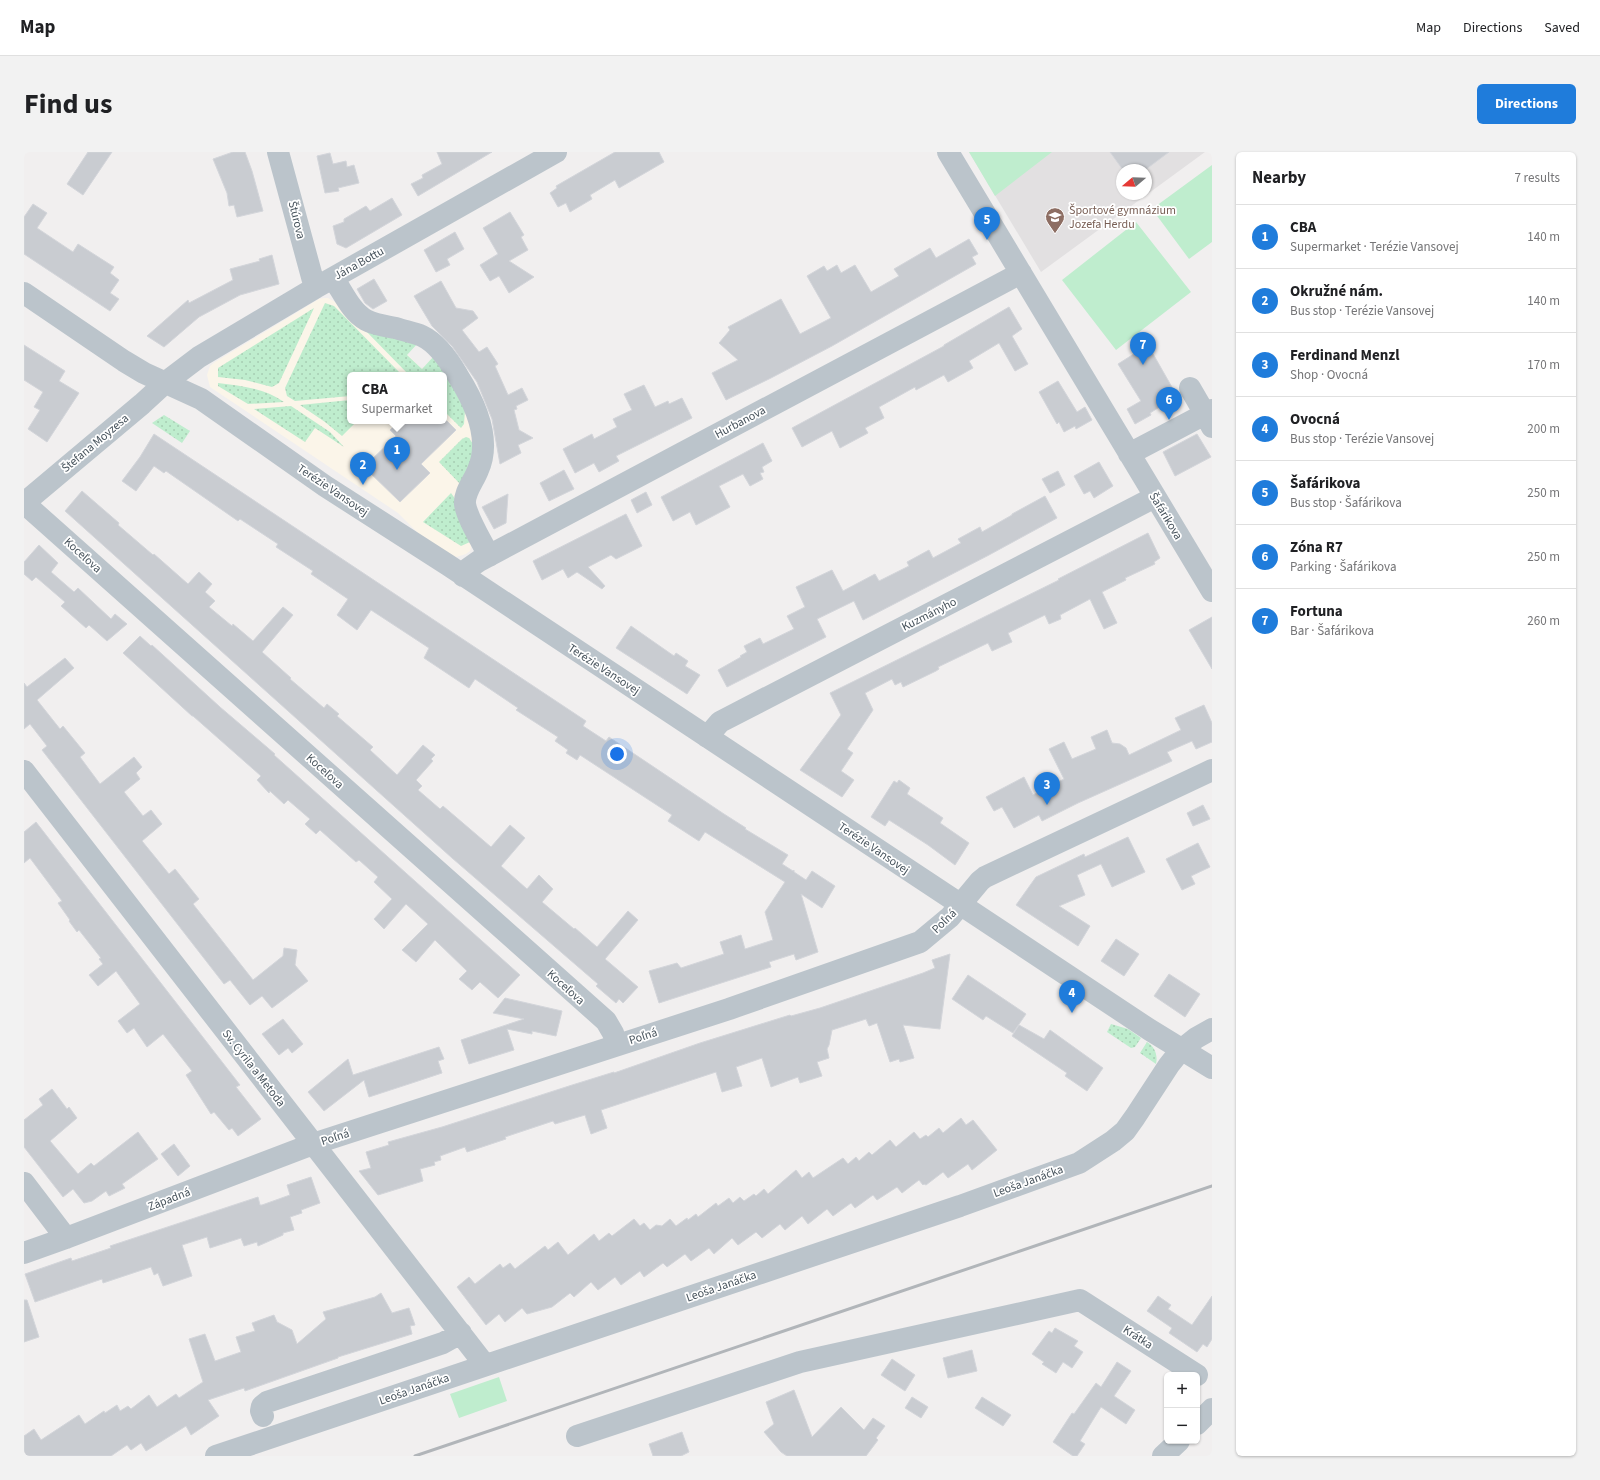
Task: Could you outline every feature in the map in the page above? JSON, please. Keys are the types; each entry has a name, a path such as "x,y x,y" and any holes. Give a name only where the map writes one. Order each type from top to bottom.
{"street":[{"name":"Štúrova","path":"278,152 324,283 367,321 414,333 432,343 450,363 472,402 483,437 484,453 479,469 465,497 465,505 468,515 488,556"},
{"name":"Jána Bottu","path":"166,382 199,357 324,283 556,152"},
{"name":"Šafárikova","path":"948,152 1212,591"},
{"name":"Hurbanova","path":"463,576 469,568 488,556 1021,273"},
{"name":"Terézie Vansovej","path":"24,293 144,373 201,399 325,486 960,905 1181,1050 1212,1068"},
{"name":"Štefana Moyzesa","path":"24,503 166,382"},
{"path":"1129,454 1173,428 1210,417 1190,388"},
{"name":"Kuzmányho","path":"707,737 720,722 1155,497"},
{"name":"Koceľova","path":"24,503 606,1022 613,1033 617,1045"},
{"name":"Sv. Cyrila a Metoda","path":"24,770 485,1365"},
{"name":"Poľná","path":"314,1144 730,1008 920,942 941,927 980,881 985,878 1212,770"},
{"name":"Leoša Janáčka","path":"216,1456 960,1206 1078,1163 1113,1141 1125,1131 1169,1065 1181,1050 1196,1038 1212,1029"},
{"name":"Západná","path":"24,1253 314,1144"},
{"path":"24,1184 66,1238"},
{"name":"Krátka","path":"577,1436 800,1362 1080,1300 1192,1372"},
{"path":"263,1416 261,1411 262,1406 267,1402 443,1343 461,1333"},
{"name":"Krátka","path":"1200,1377 1212,1385"},
{"path":"1200,1421 1212,1409"},
{"path":"1163,1456 1175,1444"}],"shaded area":[{"name":"Športové gymnázium Jozefa Herdu","path":"969,152 1205,152 1152,191 1152,164 1116,164 1116,200 1139,200 1041,272"},
{"path":"324,298 328,298 339,304 407,354 422,369 433,357 443,372 347,372 347,424 447,424 447,378 463,403 473,436 470,551 466,554 453,558 427,542 398,513 210,387 207,375 210,366 319,299"}],"green space":[{"path":"969,152 1052,152 995,196"},
{"path":"1212,165 1212,242 1189,259 1152,209"},
{"path":"1136,222 1191,292 1116,350 1062,280"},
{"path":"325,303 334,306 399,372 347,372 347,396 295,401 287,396 285,388"},
{"path":"314,308 279,383 272,387 245,380 218,377 218,368"},
{"path":"363,328 418,343 407,355 422,369 433,357 445,372 406,372"},
{"path":"447,376 465,410 464,424 461,428 447,414"},
{"path":"218,383 261,391 284,402 248,404 218,386"},
{"path":"347,400 347,424 354,424 342,436 300,405"},
{"path":"291,406 330,432 344,447 315,428 305,442 254,409"},
{"path":"164,415 190,431 182,443 152,423"},
{"path":"466,437 469,438 475,447 463,487 439,462 462,439"},
{"path":"451,493 456,500 470,542 461,546 423,522"},
{"path":"1111,1024 1128,1029 1141,1038 1135,1047 1131,1048 1107,1032"},
{"path":"1147,1042 1152,1046 1155,1052 1157,1057 1156,1064 1140,1053"},
{"path":"499,1377 507,1401 459,1418 450,1394"}],"building":[{"path":"88,152 112,152 83,195 67,184"},
{"path":"233,152 245,152 263,211 237,217 234,205 229,206 227,193 213,159"},
{"path":"437,152 492,152 418,196 411,184 423,178 422,175 442,164"},
{"path":"615,152 659,152 664,162 619,188 615,180 590,195 592,199 570,212 566,203 558,207 550,193 557,188 556,186"},
{"path":"1110,152 1169,152 1152,165 1119,164"},
{"path":"330,153 333,164 346,161 347,167 354,165 359,183 338,188 339,191 325,193 317,156"},
{"path":"392,198 402,215 346,248 337,244 333,226 344,222 344,219 366,206 370,211"},
{"path":"33,204 47,213 37,228 73,252 78,244 114,267 110,273 119,280 110,293 119,299 110,311 24,254 24,217"},
{"path":"510,212 524,235 521,237 528,250 509,261 534,277 509,293 499,276 490,281 480,265 498,254 483,228"},
{"path":"455,232 464,249 447,259 450,265 436,272 424,250"},
{"path":"969,239 978,254 972,257 976,264 832,346 726,400 712,373 738,360 719,343 730,330 728,327 781,299 800,334 831,318 807,276 824,266 827,271 837,265 841,273 855,265 871,292 899,276 894,269 930,248 936,258"},
{"path":"272,255 279,284 240,295 199,317 164,347 147,336 188,300 189,303 233,280 230,269 260,261 259,259"},
{"path":"374,279 387,301 373,309 365,303 357,289"},
{"path":"441,281 456,308 473,311 478,318 462,330 479,352 487,347 498,364 495,366 508,395 522,388 528,400 516,406 517,409 514,410 519,430 533,438 518,445 521,453 500,464 492,419 477,382 452,346 432,326 414,296"},
{"path":"1009,307 1022,329 1012,336 1028,364 1015,371 999,343 969,361 973,368 948,382 944,375 916,390 915,387 879,407 884,418 865,428 868,433 840,448 832,431 802,447 792,428 944,346"},
{"path":"24,345 65,371 59,381 79,393 47,442 28,429 40,410 34,407 43,392 24,380"},
{"path":"1148,345 1177,396 1150,413 1151,415 1135,424 1127,409 1141,401 1118,364"},
{"path":"1058,381 1077,412 1085,407 1092,420 1076,429 1075,426 1064,432 1059,422 1057,424 1039,392"},
{"path":"644,385 655,407 668,401 669,404 682,398 692,418 616,456 619,461 599,472 594,463 575,473 563,449 592,434 594,439 617,427 613,419 632,410 624,394"},
{"path":"447,421 456,430 421,464 430,473 400,502 364,467 396,436 390,430 396,424 447,424"},
{"path":"154,434 586,721 583,726 606,741 609,737 746,828 745,829 788,855 782,864 793,871 794,870 794,872 806,880 812,871 835,886 822,908 801,894 818,952 796,960 794,954 769,962 771,967 659,1003 649,971 677,963 681,968 724,954 720,942 741,935 745,949 773,940 765,912 785,882 705,832 699,841 668,821 672,815 580,755 577,760 566,753 568,750 555,741 558,737 516,710 518,708 475,679 469,688 424,658 429,648 371,610 357,630 337,615 348,599 311,574 313,571 276,547 278,544 240,519 238,521 166,471 164,473 154,466 136,491 122,481 140,457"},
{"path":"1197,434 1211,457 1175,476 1163,452"},
{"path":"763,443 772,461 762,467 764,472 760,473 763,479 750,486 743,474 719,486 730,507 696,525 690,512 673,521 661,497"},
{"path":"1099,462 1113,486 1094,498 1090,491 1084,494 1074,476"},
{"path":"564,470 574,489 549,501 540,483"},
{"path":"1058,471 1065,485 1050,493 1042,479"},
{"path":"82,491 119,523 118,525 188,584 199,572 212,584 205,592 215,601 209,607 232,626 233,624 253,641 283,607 293,615 262,652 291,678 290,679 324,708 327,704 339,714 337,716 373,747 370,750 397,775 423,745 435,755 431,759 433,761 416,780 422,786 418,790 440,809 443,806 491,847 510,825 525,838 501,866 527,889 539,875 553,889 542,902 597,947 628,911 638,920 605,959 638,987 623,1003 619,999 616,1003 596,986 598,984 452,858 65,511"},
{"path":"646,492 652,505 637,513 631,500"},
{"path":"508,494 506,523 494,529 482,507"},
{"path":"1045,496 1057,518 863,620 854,601 817,619 826,637 727,687 718,670 747,652 744,646 760,638 763,644 794,629 787,616 805,607 796,587 832,570 843,591 875,574 879,581 909,566 907,562 929,550 933,558 961,543 958,539 980,527 982,532"},
{"path":"626,514 642,546 616,559 611,555 588,567 605,586 602,589 577,572 568,578 563,569 542,580 533,561"},
{"path":"1148,533 1160,558 1154,562 1155,564 1125,578 1126,580 1102,592 1117,623 1104,629 1090,599 1060,615 1061,619 1049,624 1045,615 1008,633 1012,642 992,651 988,643 938,667 939,669 936,671 903,687 901,682 895,685 892,679 865,693 873,710 847,749 853,753 841,771 854,780 842,797 800,770 841,715 830,693 1059,580 1058,579"},
{"path":"39,545 58,563 51,572 74,592 78,588 111,619 115,614 127,624 107,641 89,625 86,628 61,606 65,602 36,577 32,581 24,574 24,562"},
{"path":"1212,617 1212,669 1189,630"},
{"path":"631,626 674,656 676,653 688,661 685,666 700,675 687,694 616,648"},
{"path":"140,636 275,754 274,755 520,975 498,998 480,982 472,990 459,979 467,971 435,940 416,962 402,950 428,924 406,904 384,929 374,919 392,899 374,882 378,877 359,860 356,862 320,830 316,834 305,824 310,819 288,800 284,804 270,791 269,793 257,780 261,776 123,653"},
{"path":"65,658 74,668 37,700 60,729 63,726 85,753 80,757 100,784 134,757 142,767 136,773 140,779 124,792 143,816 151,810 162,824 142,841 169,874 175,869 199,899 193,904 253,980 283,956 284,948 297,950 295,965 308,981 272,1008 262,996 250,1005 230,980 224,984 42,750 47,746 30,724 24,729 24,683 27,687"},
{"path":"1204,705 1212,723 1212,742 1196,749 1192,741 1167,752 1172,761 1078,803 1042,821 1039,815 1014,828 1002,807 994,811 986,797 1024,777 1033,795 1064,779 1049,749 1064,742 1072,759 1096,749 1091,737 1107,730 1112,743 1120,744 1126,748 1129,755 1181,730 1175,718"},
{"path":"899,780 910,788 907,794 943,818 940,823 969,843 955,865 928,845 889,820 885,826 871,817 894,781 897,783"},
{"path":"1203,805 1210,819 1193,826 1187,813"},
{"path":"36,822 240,1085 236,1087 261,1119 238,1136 232,1128 229,1130 214,1112 211,1114 186,1075 192,1071 163,1034 147,1047 134,1028 127,1033 118,1021 140,1004 116,971 98,986 89,975 103,964 99,959 101,958 79,930 77,932 69,921 70,920 58,903 62,901 30,858 24,863 24,832"},
{"path":"1128,837 1145,872 1112,887 1101,864 1077,875 1085,895 1059,906 1090,926 1078,946 1016,905 1036,877 1084,854 1085,857"},
{"path":"1198,843 1210,867 1191,876 1195,884 1182,890 1166,859"},
{"path":"1116,939 1139,954 1124,976 1101,961"},
{"path":"950,954 940,1029 903,1025 914,1058 900,1062 899,1059 890,1062 877,1023 869,1026 866,1019 832,1030 827,1049 829,1058 817,1062 822,1076 800,1083 798,1077 771,1087 762,1058 736,1067 742,1086 722,1092 716,1072 601,1110 607,1128 591,1134 585,1115 555,1124 553,1121 505,1137 506,1139 467,1152 465,1147 440,1156 441,1160 434,1162 435,1165 420,1169 423,1181 378,1195 359,1171 371,1168 366,1152 389,1145 388,1142 442,1127 614,1073 700,1043 790,1015 791,1016 820,1008 923,973 935,968 932,960"},
{"path":"1169,974 1200,994 1185,1017 1154,996"},
{"path":"968,975 1026,1014 1013,1033 986,1016 983,1020 952,999"},
{"path":"505,998 562,1011 556,1036 532,1031 532,1034 507,1029 514,1050 469,1064 461,1040 524,1019 493,1013"},
{"path":"283,1019 303,1044 292,1053 288,1048 279,1055 262,1034"},
{"path":"1019,1025 1044,1039 1050,1030 1103,1068 1087,1091 1065,1076 1067,1073 1012,1036"},
{"path":"439,1047 444,1059 438,1061 442,1073 369,1097 364,1080 324,1111 308,1092 348,1059 353,1075"},
{"path":"52,1089 67,1109 69,1107 77,1118 50,1141 78,1174 91,1163 94,1166 138,1132 158,1159 122,1184 125,1188 109,1196 106,1191 92,1201 84,1203 73,1189 63,1197 24,1147 24,1120 43,1105 39,1099"},
{"path":"961,1118 966,1125 973,1120 997,1150 972,1170 968,1164 948,1178 943,1172 926,1185 923,1185 919,1180 902,1193 897,1187 877,1200 873,1195 855,1208 851,1203 833,1216 827,1209 808,1224 802,1216 785,1230 780,1224 762,1238 756,1232 738,1245 732,1238 714,1254 709,1248 691,1261 685,1254 667,1267 663,1263 644,1277 640,1271 621,1285 615,1277 598,1290 591,1282 574,1297 570,1293 552,1307 527,1314 522,1308 505,1322 499,1314 486,1325 457,1287 469,1277 475,1284 500,1264 503,1268 510,1263 515,1269 545,1246 548,1250 558,1242 568,1255 594,1234 599,1241 609,1233 612,1236 634,1219 640,1226 644,1223 650,1230 656,1225 662,1226 670,1219 676,1226 687,1218 688,1220 696,1214 698,1217 716,1203 718,1206 729,1198 733,1203 740,1197 744,1201 754,1194 756,1196 764,1189 768,1194 796,1170 802,1178 809,1172 813,1178 843,1158 848,1164 856,1157 859,1161 869,1152 872,1155 890,1140 896,1147 914,1132 920,1139 926,1135 928,1137 939,1128 943,1133"},
{"path":"174,1144 190,1166 178,1176 161,1154"},
{"path":"311,1177 320,1203 301,1210 302,1213 290,1217 294,1230 283,1233 283,1235 258,1246 257,1242 244,1246 241,1238 210,1248 207,1237 182,1245 192,1276 163,1286 158,1273 154,1275 151,1267 103,1283 102,1279 35,1302 25,1274 71,1258 72,1261 111,1248 110,1246 258,1197 260,1205 262,1205 290,1195 287,1185"},
{"path":"381,1293 392,1313 409,1308 415,1325 410,1326 412,1334 338,1357 245,1391 244,1388 208,1400 219,1416 191,1435 186,1426 146,1451 141,1443 131,1450 127,1445 111,1456 24,1456 24,1436 34,1429 41,1440 79,1415 85,1424 104,1411 105,1413 117,1405 120,1411 128,1406 131,1409 149,1395 157,1407 176,1394 179,1398 203,1382 189,1339 205,1334 215,1361 241,1352 236,1337 255,1331 252,1323 274,1315 277,1322 292,1330 297,1344 326,1319 323,1312 375,1297"},
{"path":"1158,1296 1171,1305 1168,1309 1192,1325 1212,1296 1212,1339 1207,1347 1203,1344 1197,1352 1169,1333 1172,1328 1147,1311"},
{"path":"24,1300 27,1300 39,1337 24,1342"},
{"path":"1055,1328 1078,1341 1074,1346 1083,1352 1072,1368 1063,1362 1056,1373 1042,1364 1044,1362 1032,1354 1049,1331 1052,1333"},
{"path":"972,1350 977,1371 948,1378 943,1358"},
{"path":"892,1359 915,1375 905,1391 881,1375"},
{"path":"1117,1362 1131,1371 1114,1396 1135,1410 1126,1424 1101,1407 1080,1441 1085,1444 1077,1456 1073,1456 1053,1442 1072,1413 1074,1414 1096,1383 1101,1387"},
{"path":"794,1390 812,1437 841,1407 864,1430 873,1418 885,1426 876,1438 878,1440 866,1456 787,1456 781,1452 764,1432 774,1424 766,1402"},
{"path":"912,1397 928,1407 921,1418 905,1408"},
{"path":"982,1397 1011,1415 1003,1426 975,1408"},
{"path":"682,1432 689,1452 681,1456 653,1456 649,1444"}],"railway":[{"path":"415,1456 1212,1186"}],"place":[{"name":"Športové gymnázium Jozefa Herdu","path":"1055,234"},
{"name":"Šafárikova","path":"987,240"},
{"name":"Fortuna","path":"1143,365"},
{"name":"Zóna R7","path":"1169,420"},
{"name":"CBA","path":"397,470"},
{"name":"Okružné nám.","path":"363,485"},
{"name":"Ferdinand Menzl","path":"1047,805"},
{"name":"Ovocná","path":"1072,1013"}]}
